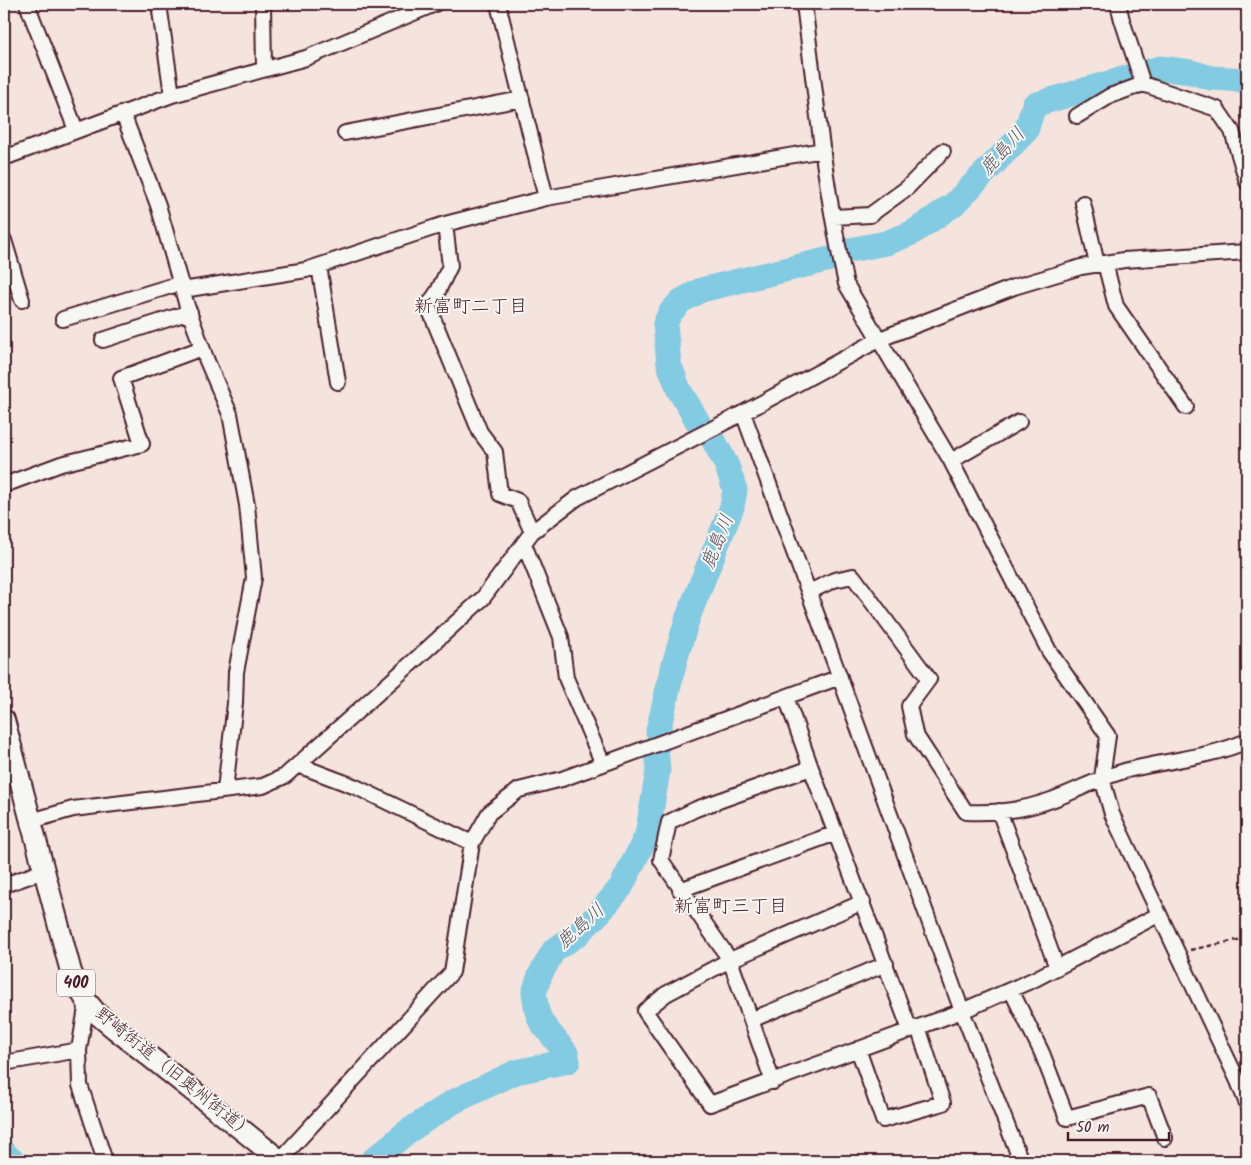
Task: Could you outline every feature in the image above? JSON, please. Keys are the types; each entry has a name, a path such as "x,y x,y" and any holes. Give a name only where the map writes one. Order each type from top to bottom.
{"highway":[{"name":"野崎街道（旧奥州街道）","path":"5,728 72,972 77,986 87,1002 109,1024 281,1161"}],"street":[{"path":"27,4 76,130"},
{"path":"159,4 172,95"},
{"path":"263,4 264,68"},
{"path":"4,158 172,95 264,68 306,58 435,4"},
{"path":"498,4 546,198"},
{"path":"804,4 823,150 846,284 951,461 1049,651 1108,736 1102,778 1112,814 1158,915 1238,1081 1247,1104"},
{"path":"1118,4 1143,84"},
{"path":"1077,116 1110,96 1143,84 1158,91 1217,109 1232,131 1247,182"},
{"path":"345,133 522,99"},
{"path":"124,114 158,205 202,348 230,414 247,505 254,578 236,672 235,703 225,790"},
{"path":"63,319 182,287 306,270 445,224 546,198 823,150"},
{"path":"834,217 870,214 907,188 943,151"},
{"path":"1083,203 1116,306 1186,406"},
{"path":"445,224 450,266 438,291 428,306 480,432 495,452 500,494 518,502 560,637 566,678 603,764"},
{"path":"4,240 22,300"},
{"path":"31,821 73,809 263,786 285,776 483,598 528,538 578,498 743,413 880,339 1014,287 1081,266 1124,260 1247,252"},
{"path":"319,266 338,382"},
{"path":"102,340 190,312"},
{"path":"4,485 61,464 142,444 121,378 202,348"},
{"path":"743,413 962,1011 1021,1161"},
{"path":"951,461 1019,422"},
{"path":"809,592 834,580 853,576 929,679 909,706 915,734 966,812 991,813 1042,804 1102,778 1130,769 1231,748 1247,742"},
{"path":"281,1161 452,972 472,843 489,813 519,790 562,779 840,678"},
{"path":"786,697 886,964 943,1103 883,1120 858,1049"},
{"path":"298,765 356,787 472,843"},
{"path":"773,1082 730,960 661,860 669,822 696,809 811,768"},
{"path":"998,811 1057,968"},
{"path":"680,890 836,833"},
{"path":"4,886 44,871"},
{"path":"863,902 730,960 666,994 645,1010 710,1104 962,1011 1057,968 1158,915"},
{"path":"751,1020 886,964"},
{"path":"1011,990 1042,1053 1067,1118 1149,1096 1165,1138"},
{"path":"87,1002 79,1050 80,1085 105,1161"},
{"path":"4,1063 79,1050"}],"path":[{"path":"1177,953 1247,938"}],"waterway":[{"name":"鹿島川","path":"850,250 886,243 912,233 953,205 1026,131 1034,105 1160,68 1191,72 1211,78 1247,80"},
{"name":"鹿島川","path":"698,422 679,390 669,364 665,324 670,313 681,301 701,290 830,259"},
{"name":"鹿島川","path":"658,731 674,664 688,617 732,507 735,490 727,466 714,441"},
{"name":"鹿島川","path":"372,1161 407,1132 453,1102 516,1072 568,1061 566,1053 541,1022 534,993 540,975 554,950 577,935 621,887 647,835 658,771 656,747"},
{"name":"鹿島川","path":"4,1153 13,1161"}],"district":[{"name":"新富町二丁目","path":"471,307"},
{"name":"新富町三丁目","path":"731,907"}]}
